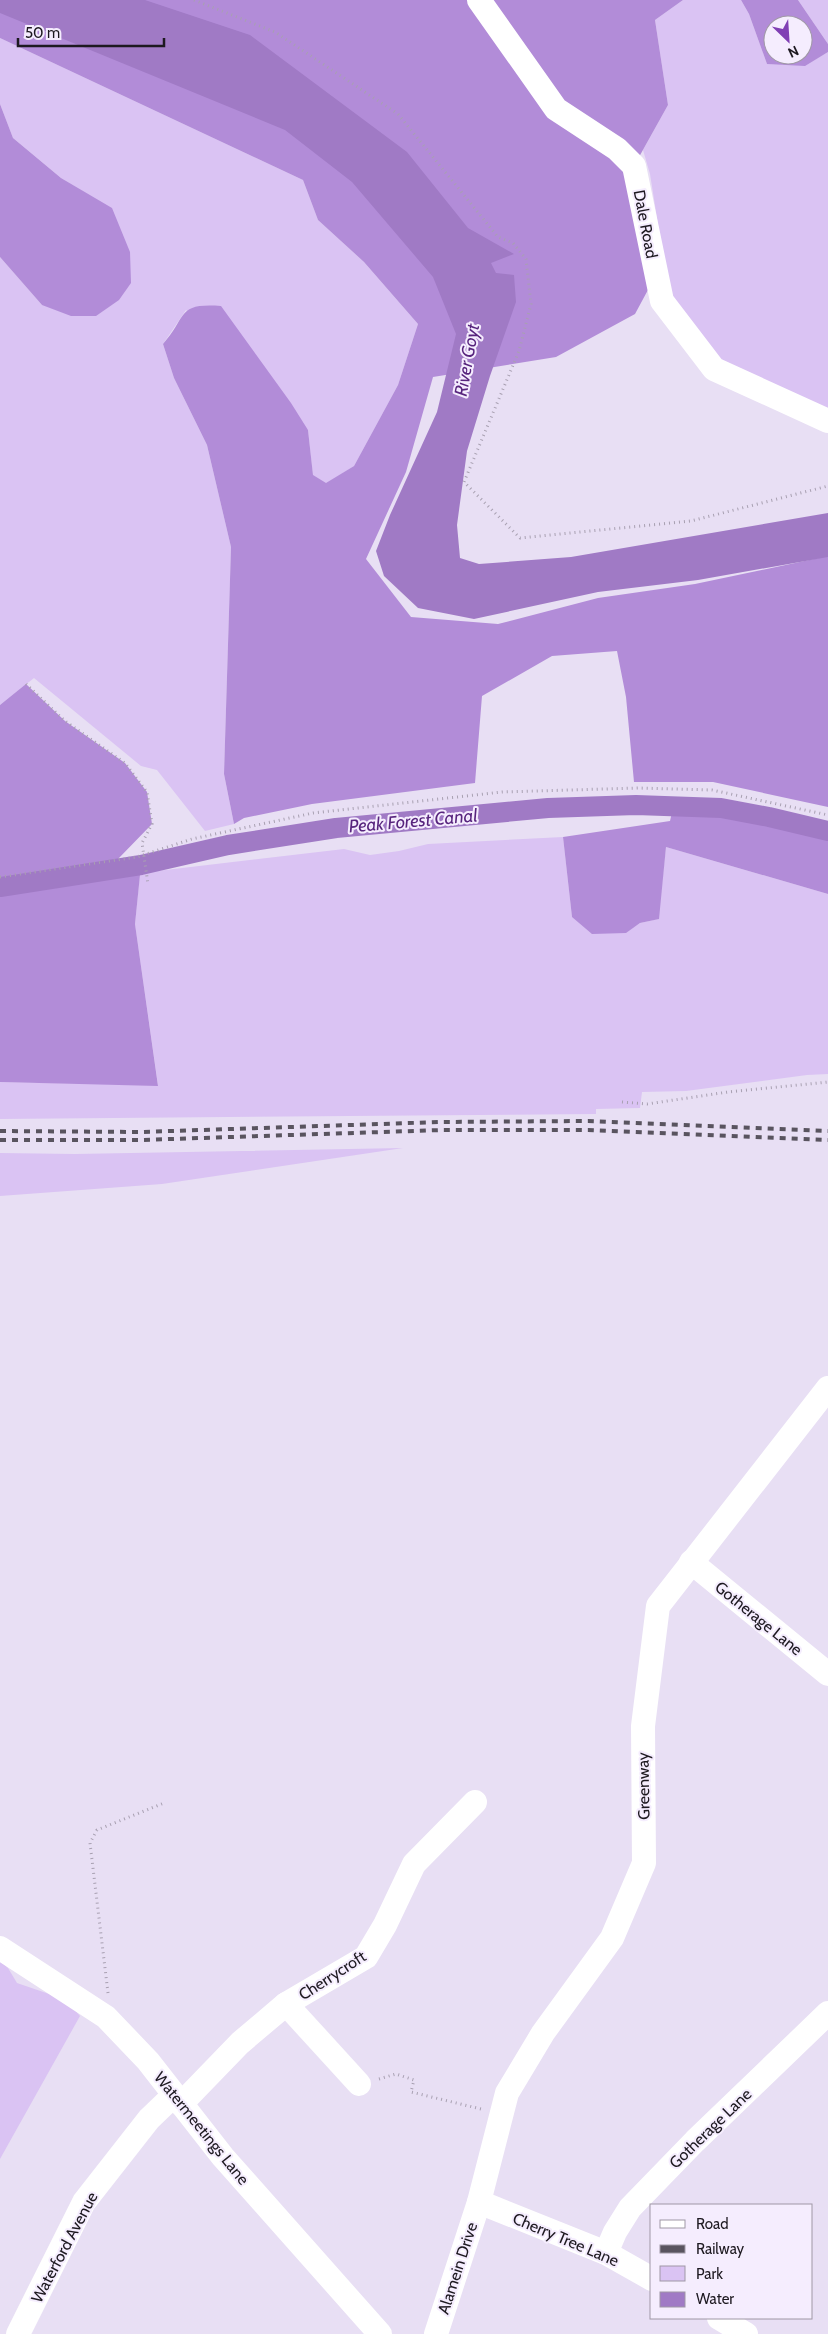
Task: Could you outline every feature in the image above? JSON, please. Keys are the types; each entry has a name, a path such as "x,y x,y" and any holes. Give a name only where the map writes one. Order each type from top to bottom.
{"street":[{"name":"Dale Road","path":"478,0 556,110 617,149 634,166 662,300 714,369 828,421"},
{"name":"Greenway","path":"479,2202 507,2093 543,2033 612,1938 644,1863 643,1726 658,1606 828,1388"},
{"name":"Gotherage Lane","path":"691,1562 828,1674"},
{"name":"Cherrycroft","path":"178,2099 286,2004 366,1957 386,1925 414,1864 475,1802"},
{"name":"Watermeetings Lane","path":"0,1948 104,2015 148,2061 222,2157 380,2334"},
{"path":"286,2004 359,2084"},
{"name":"Gotherage Lane","path":"606,2253 615,2232 630,2208 695,2141 828,2013"},
{"name":"Waterford Avenue","path":"22,2332 84,2202 149,2119 178,2099"},
{"name":"Cherry Tree Lane","path":"479,2202 606,2253 650,2278"},
{"name":"Alamein Drive","path":"436,2334 479,2202"}],"path":[{"path":"194,0 275,32 398,114 498,237 513,243 526,259 531,304 519,351 464,482 520,538 691,521 828,486"},
{"path":"26,684 65,721 124,763 147,792 152,824 142,843 148,884"},
{"path":"0,877 137,858 192,839 313,813 502,792 638,788 712,790 828,815"},
{"path":"622,1102 647,1104 728,1092 828,1082"},
{"path":"104,2015 108,1999 108,1979 90,1844 97,1830 164,1803"},
{"path":"359,2084 396,2074 414,2080 411,2092 501,2114"}],"green space":[{"path":"683,0 741,0 749,14 763,53 763,65 813,65 813,60 828,52 828,412 718,361 669,294 650,174 643,150 668,105 655,20"},
{"path":"798,0 828,0 828,44 813,22 813,15 808,15"},
{"path":"0,38 303,180 318,220 364,262 418,324 398,385 354,466 326,484 313,476 308,430 186,310 163,344 174,378 207,445 231,547 224,774 234,824 205,831 157,770 141,766 34,678 0,705 0,257 42,305 112,209 61,178 13,138 0,104"},
{"path":"563,837 572,917 625,933 640,923 658,919 666,847 828,894 828,1074 807,1075 686,1091 642,1092 640,1108 596,1109 596,1114 0,1119 0,1082 158,1085 135,924 140,873 344,849 370,855 428,844"},
{"path":"403,1148 162,1184 0,1196 0,1153 75,1154"},
{"path":"0,1961 8,1968 17,1983 55,1996 73,2008 80,2016 0,2159"}],"shaded area":[{"path":"0,0 683,0 655,20 668,105 634,166 656,275 635,314 556,357 433,377 406,472 366,559 411,617 498,624 598,598 695,584 828,556 828,807 713,782 634,782 626,697 617,651 552,656 482,696 475,783 312,804 244,818 234,824 224,774 231,547 207,445 174,378 163,344 184,313 189,309 221,306 291,403 308,430 313,475 326,483 354,466 398,385 418,324 364,262 318,220 303,180 0,38"},
{"path":"741,0 798,0 808,15 763,15 763,53 749,14"},
{"path":"813,22 828,44 828,52 813,61"},
{"path":"0,104 13,138 61,178 112,208 130,252 131,283 119,300 96,316 71,316 42,305 0,257"},
{"path":"26,684 65,721 125,763 147,792 152,824 118,859 116,867 141,865 135,924 158,1086 0,1082 0,705"},
{"path":"673,808 721,808 828,831 828,894 666,847 659,919 640,923 626,933 592,934 572,917 563,837 670,821"}],"water":[{"name":"River Goyt","path":"0,0 145,0 250,35 407,152 468,228 514,254 491,263 496,273 514,275 516,302 490,376 467,451 457,525 460,558 479,564 571,557 828,513 828,557 698,580 598,592 474,619 418,608 384,576 376,551 390,515 437,412 456,334 433,277 352,182 285,130 0,13"}],"waterway":[{"name":"Peak Forest Canal","path":"0,887 141,865 228,845 336,828 548,808 636,805 721,808 828,831"}],"railway":[{"path":"0,1131 141,1132 440,1122 588,1121 828,1131"},
{"path":"0,1140 141,1140 442,1130 588,1130 828,1140"}]}
